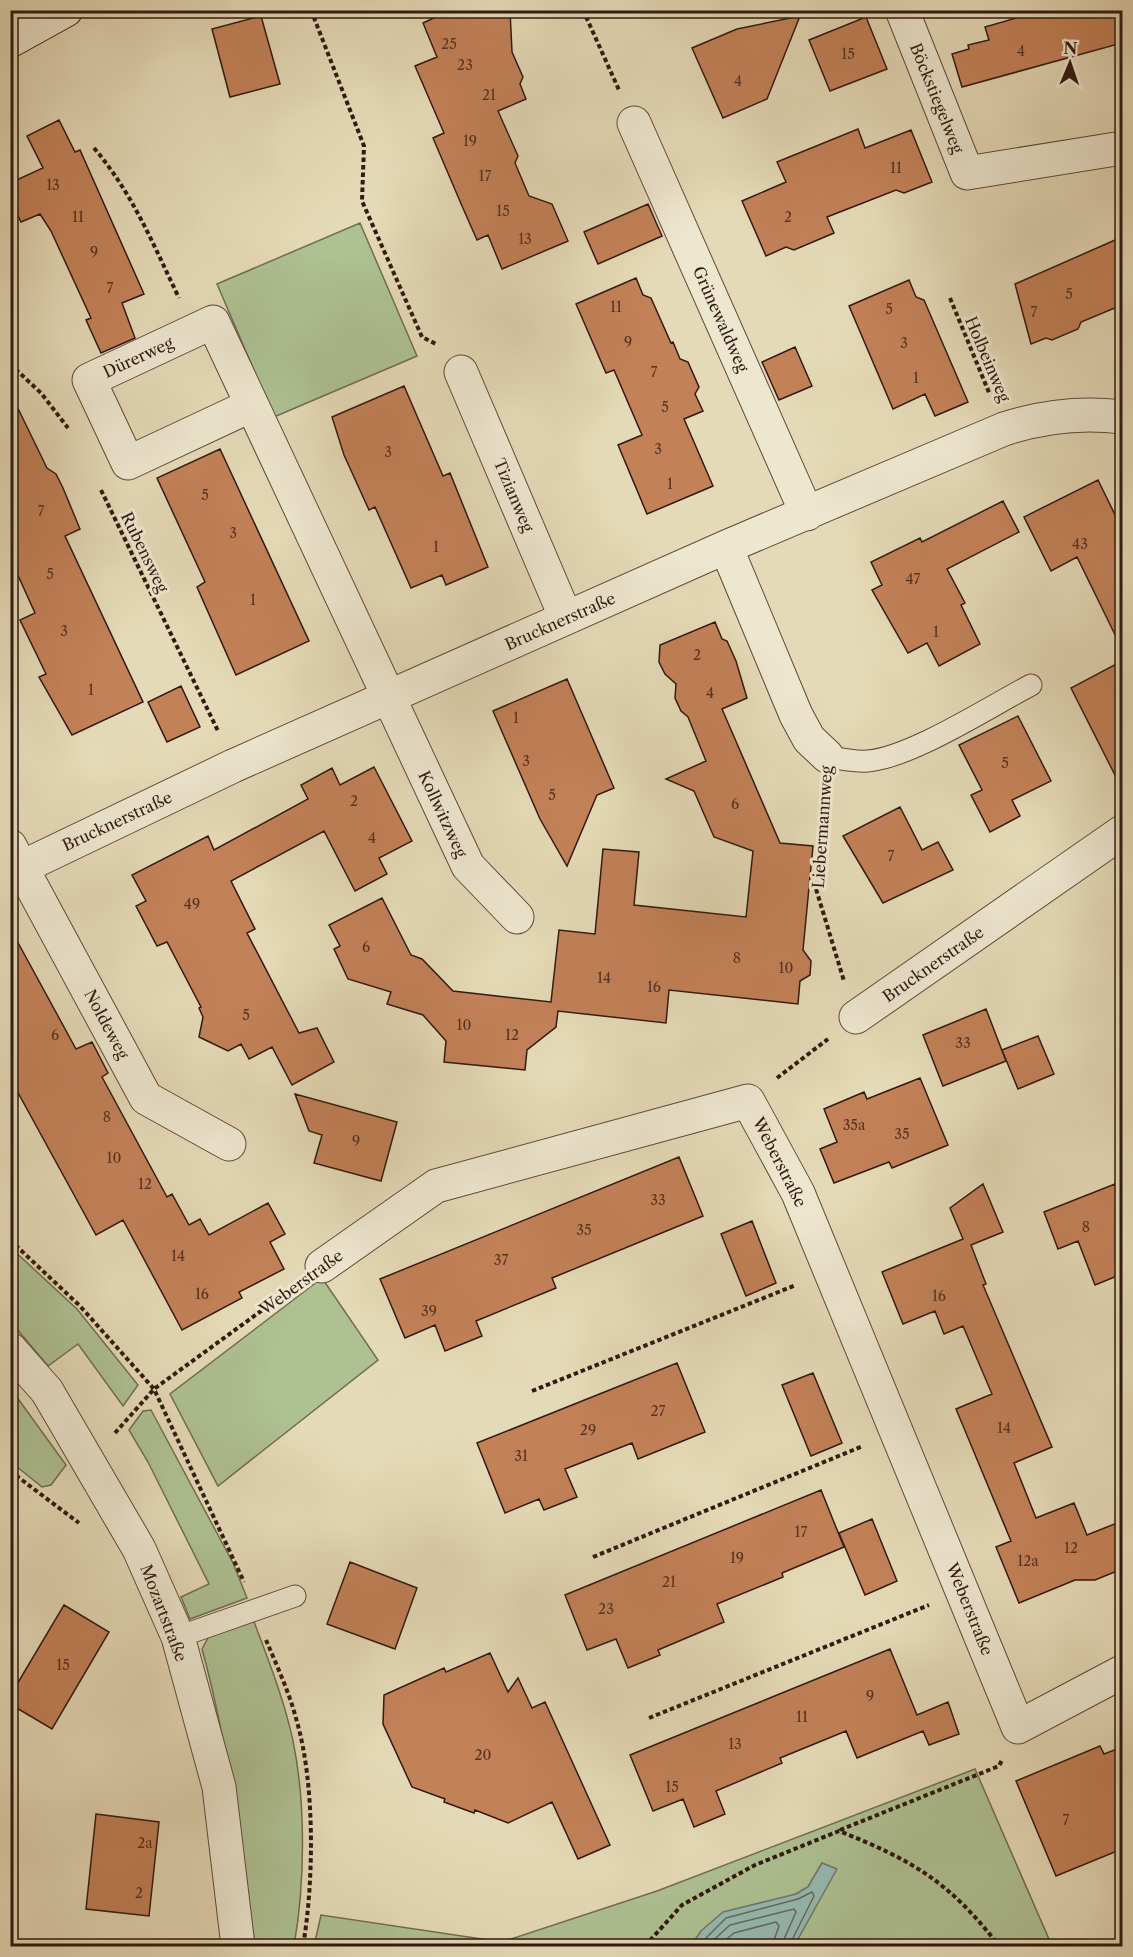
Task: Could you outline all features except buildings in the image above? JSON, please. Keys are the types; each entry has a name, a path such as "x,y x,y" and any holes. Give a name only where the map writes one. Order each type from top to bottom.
{"street":[{"path":"10,41 66,10"},
{"name":"Böckstiegelweg","path":"902,10 967,173 1122,148"},
{"name":"Grünewaldweg","path":"634,123 807,514"},
{"name":"Dürerweg","path":"252,405 128,463 89,380 213,322 252,405 388,697"},
{"name":"Tizianweg","path":"461,372 566,618"},
{"name":"Brucknerstraße","path":"15,862 726,547 1004,429 1033,419 1070,414 1122,417"},
{"name":"Liebermannweg","path":"726,547 795,715 809,739 827,756"},
{"name":"Kollwitzweg","path":"388,697 468,866 518,917"},
{"name":"Brucknerstraße","path":"856,1017 1122,832"},
{"name":"Noldeweg","path":"15,862 146,1098 229,1143"},
{"name":"Weberstraße","path":"322,1266 436,1186 748,1101 798,1193 1018,1727"},
{"name":"Mozartstraße","path":"10,1349 47,1391 139,1549 178,1637 219,1787 238,1947"},
{"path":"1018,1727 1122,1672"}],"lane":[{"path":"827,756 849,761 870,761 901,753 1031,685"},
{"path":"178,1637 295,1596"}],"path":[{"path":"311,10 364,146 362,201 422,337 454,353 461,372"},
{"path":"583,10 634,123"},
{"path":"94,148 118,177 134,204 195,330"},
{"name":"Holbeinweg","path":"950,298 1004,429"},
{"path":"10,364 41,393 71,432"},
{"name":"Rubensweg","path":"96,479 233,766"},
{"name":"Liebermannweg","path":"827,756 816,889 856,1017"},
{"path":"748,1101 856,1017"},
{"path":"10,1240 80,1306 154,1389 231,1550 297,1722 310,1790 309,1915 303,1947"},
{"name":"Weberstraße","path":"89,1463 154,1389 322,1266"},
{"path":"532,1391 830,1271"},
{"path":"593,1557 897,1432"},
{"path":"10,1471 81,1525"},
{"path":"649,1718 963,1592"},
{"path":"645,1947 682,1905 755,1865 999,1766 1018,1727"},
{"path":"839,1831 901,1857 925,1872 951,1892 999,1947"}],"green space":[{"path":"360,223 417,356 274,417 217,284"},
{"path":"10,1247 77,1309 138,1385 123,1406 78,1344 48,1366 11,1322"},
{"path":"322,1278 378,1360 218,1486 170,1394"},
{"path":"11,1389 66,1465 51,1485 42,1487 11,1462"},
{"path":"151,1410 233,1563 247,1598 190,1619 181,1597 209,1584 148,1462 129,1430 143,1411"},
{"path":"253,1619 285,1710 297,1765 302,1817 302,1870 294,1946 252,1946 227,1760 202,1649 209,1636"},
{"path":"975,1769 1052,1946 794,1946 836,1869 822,1863 808,1887 796,1894 701,1931 691,1946 314,1946 321,1915 502,1942 657,1891"}],"water":[{"path":"822,1863 837,1869 794,1946 691,1946 701,1931 723,1912 796,1894 808,1887"}]}
